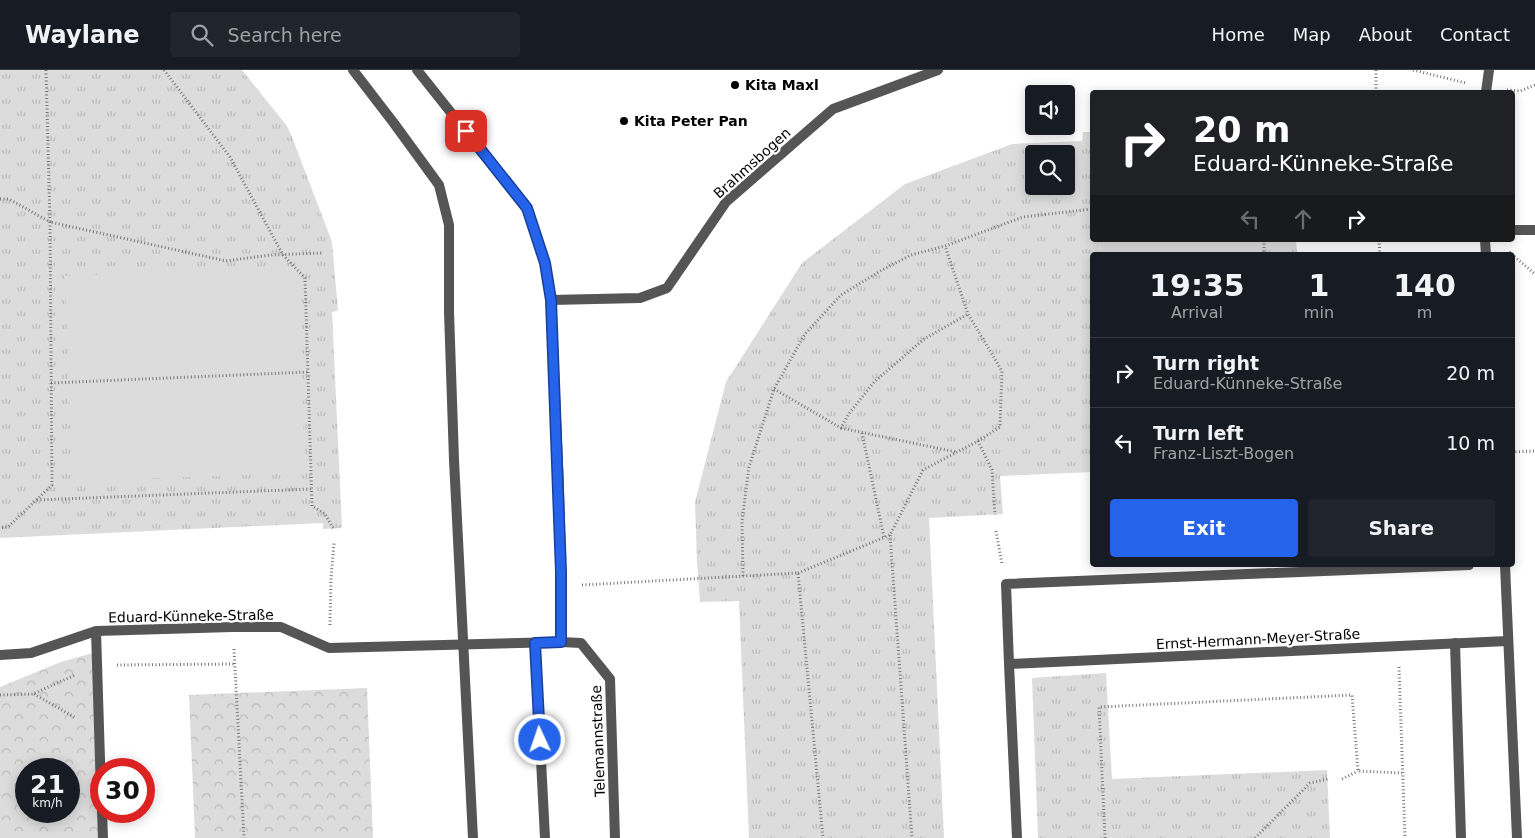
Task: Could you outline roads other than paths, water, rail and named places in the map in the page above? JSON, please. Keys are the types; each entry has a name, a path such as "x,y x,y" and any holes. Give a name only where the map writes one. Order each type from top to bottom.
{"street":[{"path":"353,70 438,185 449,225 449,312 454,460 473,838"},
{"path":"417,70 527,208 545,263 551,300 561,586 561,642"},
{"name":"Brahmsbogen","path":"551,300 640,298 667,288 726,202 833,109 938,70"},
{"path":"1486,90 1489,70"},
{"path":"1515,230 1535,230"},
{"path":"1017,838 1006,584 1420,567"},
{"path":"1504,567 1517,838"},
{"name":"Eduard-Künneke-Straße","path":"0,655 31,653 96,632 232,627 281,627 329,648 561,642"},
{"path":"96,632 100,758"},
{"name":"Ernst-Hermann-Meyer-Straße","path":"1010,664 1507,641"},
{"name":"Telemannstraße","path":"561,642 581,643 610,679 615,838"},
{"path":"535,643 545,838"},
{"path":"1455,644 1461,838"},
{"path":"102,823 103,838"}],"place":[{"name":"Kita Maxl","path":"735,85"},
{"name":"Kita Peter Pan","path":"624,121"}]}
